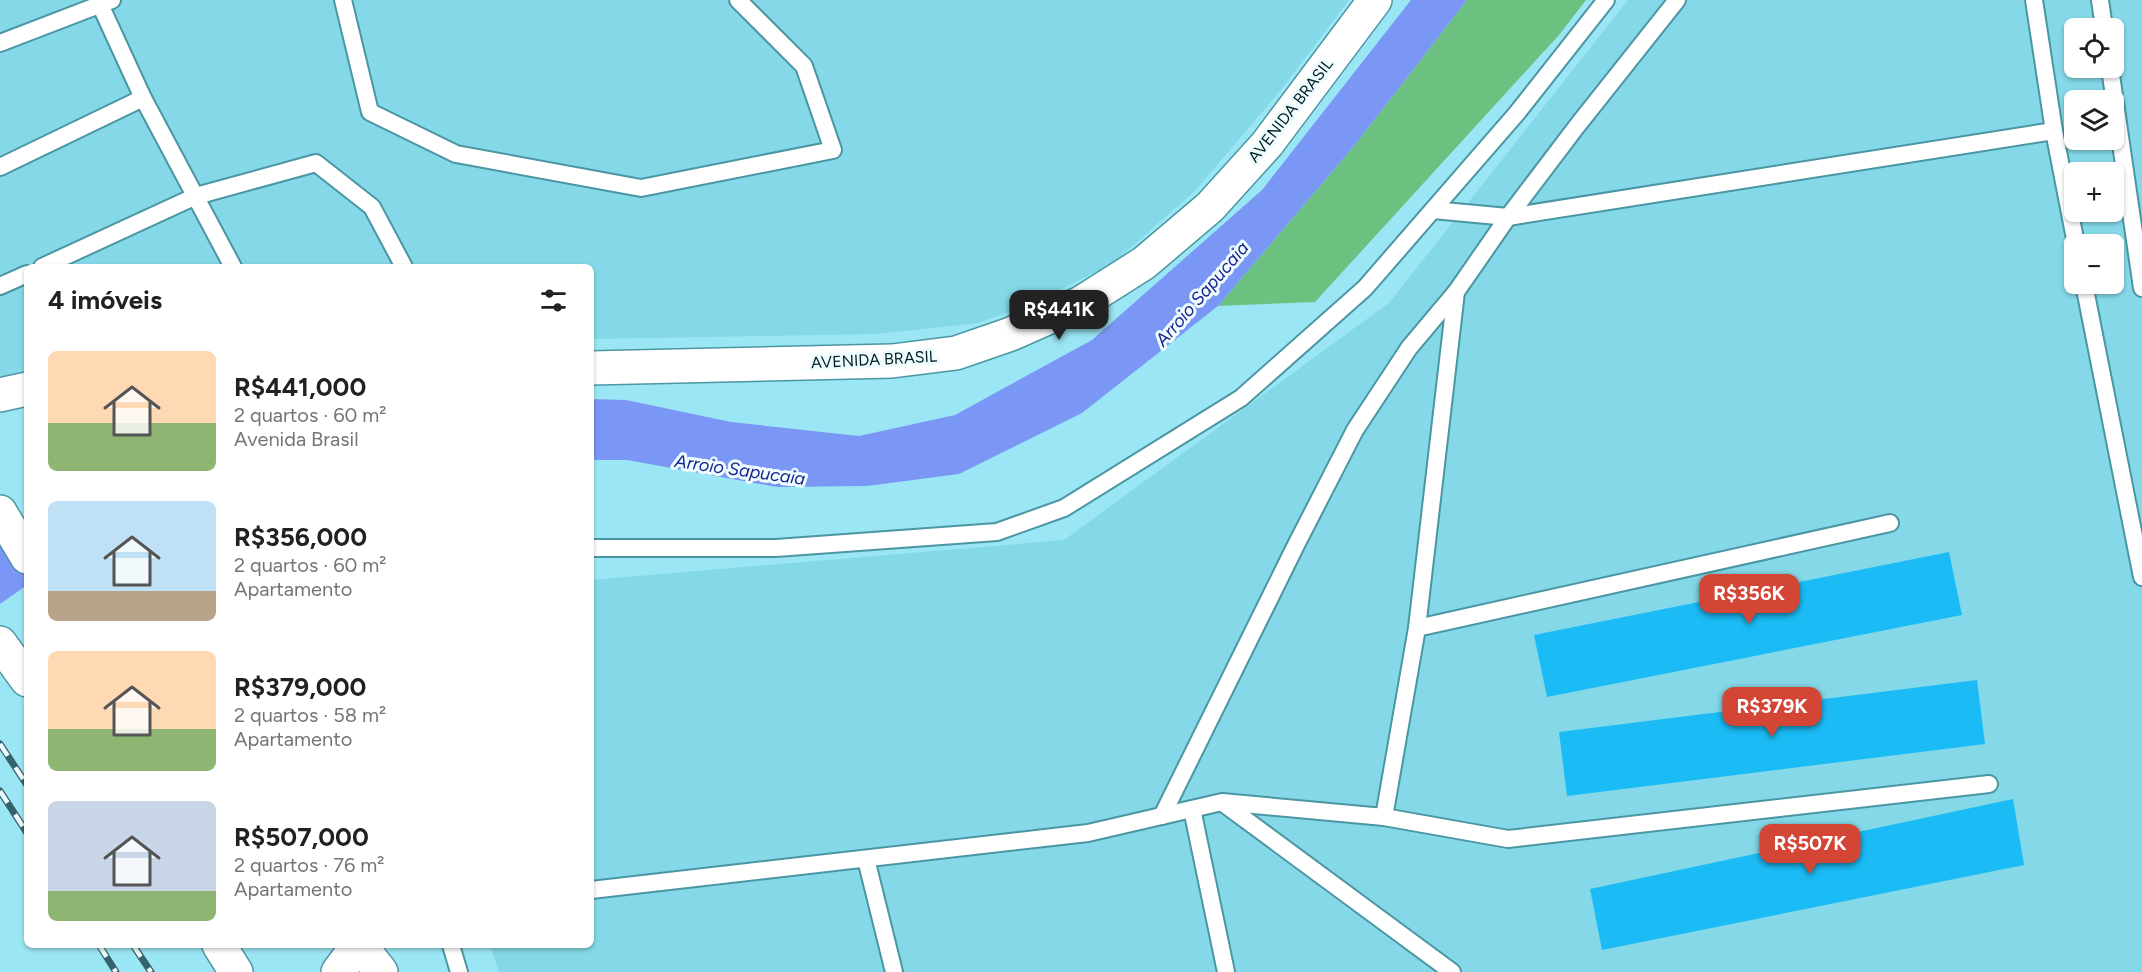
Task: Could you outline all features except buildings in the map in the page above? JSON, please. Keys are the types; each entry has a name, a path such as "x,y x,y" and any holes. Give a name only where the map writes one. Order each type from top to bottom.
{"main road":[{"name":"AVENIDA BRASIL","path":"594,368 892,361 956,353 1011,334 1081,303 1144,262 1210,207 1267,144 1375,0"},
{"path":"0,395 24,391"},
{"path":"0,512 24,551"},
{"path":"0,643 24,676"},
{"path":"221,948 236,972"},
{"path":"338,972 357,948"},
{"path":"361,948 381,972"}],"lane":[{"path":"343,0 370,112 456,154 641,188 833,150 804,66 738,0"},
{"path":"594,548 776,548 997,532 1064,508 1241,398 1365,288 1517,113 1606,0"},
{"path":"1162,816 1355,430 1409,348 1456,292 1508,217 1677,0"},
{"path":"2034,0 2054,131 2074,234"},
{"path":"2100,0 2103,18"},
{"path":"0,43 103,1 143,98 231,264"},
{"path":"2111,78 2142,288"},
{"path":"0,167 143,98"},
{"path":"1433,210 1508,217 2054,131"},
{"path":"49,264 196,196 316,163 372,207 402,264"},
{"path":"0,286 24,275"},
{"path":"1384,818 1417,628 1456,292"},
{"path":"2086,294 2140,550 2142,577"},
{"path":"1417,628 1890,523"},
{"path":"594,890 1088,833 1222,802 1384,818 1508,838 1989,784"},
{"path":"1222,802 1452,972"},
{"path":"1192,809 1226,972"},
{"path":"866,859 894,972"},
{"path":"452,948 459,972"}],"shaded area":[{"path":"0,0 1349,0 1280,91 1195,191 1112,264 1024,307 978,323 877,334 594,339 594,264 24,264 24,378 0,381"},
{"path":"1628,0 2142,0 2142,972 499,972 491,948 594,948 594,580 1064,540 1389,303"}],"green space":[{"path":"1467,0 1586,0 1559,35 1315,302 1218,306 1354,146"}],"water":[{"name":"Arroio Sapucaia","path":"1411,0 1467,0 1354,146 1218,306 1082,413 959,474 867,486 777,487 627,460 594,460 594,399 626,400 731,422 859,436 955,415 1092,340 1262,190"},
{"path":"24,525 24,587 0,604 0,539"}],"railway":[{"path":"0,744 24,780"},
{"path":"0,791 24,828"},
{"path":"101,948 116,972"},
{"path":"135,948 151,972"}]}
